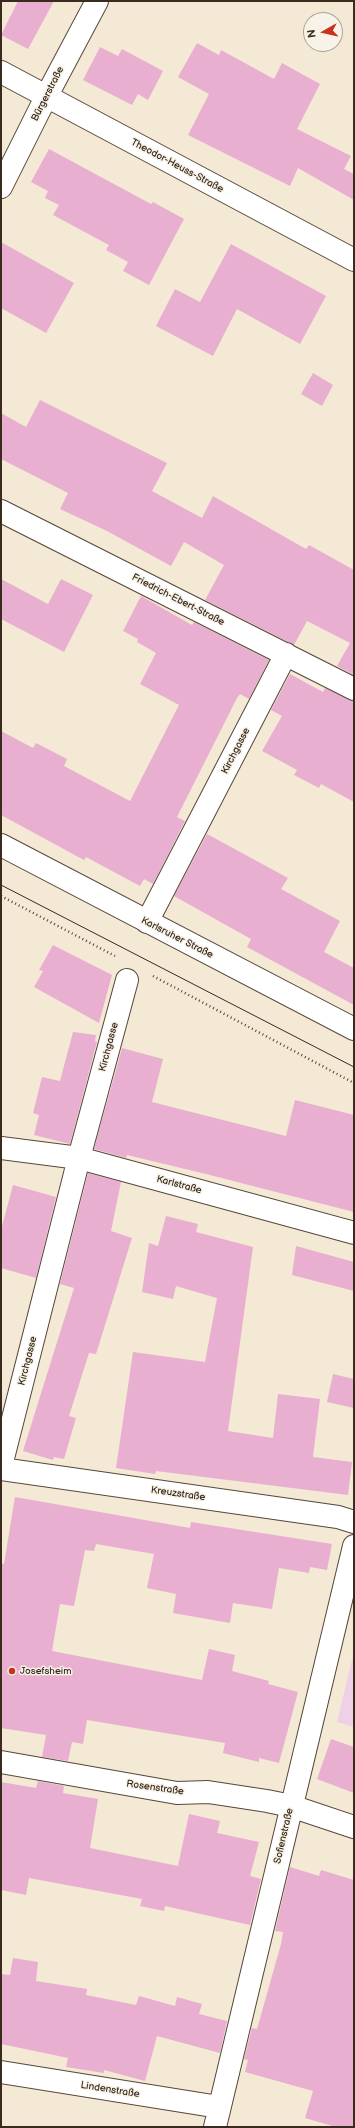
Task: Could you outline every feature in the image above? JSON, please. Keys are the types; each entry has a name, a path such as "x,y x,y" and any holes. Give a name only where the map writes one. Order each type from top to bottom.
{"street":[{"name":"Bürgerstraße","path":"1,187 46,97 97,1"},
{"name":"Theodor-Heuss-Straße","path":"1,72 354,260"},
{"name":"Friedrich-Ebert-Straße","path":"1,511 286,654 354,690"},
{"name":"Kirchgasse","path":"147,922 286,654"},
{"name":"Karlsruher Straße","path":"1,845 354,1029"},
{"name":"Kirchgasse","path":"1,1468 79,1158 130,973"},
{"name":"Karlstraße","path":"1,1148 79,1158 354,1233"},
{"name":"Kreuzstraße","path":"1,1468 338,1517 354,1522"},
{"name":"Sofienstraße","path":"217,2117 354,1546"},
{"name":"Rosenstraße","path":"1,1762 177,1794 208,1792 291,1806 354,1827"},
{"name":"Lindenstraße","path":"1,2072 217,2117"}],"path":[{"path":"1,896 130,973 354,1083"}],"shaded area":[{"path":"354,1652 354,1727 337,1722"}],"building":[{"path":"18,1 54,1 28,49 1,35"},
{"path":"197,43 219,55 221,50 274,79 282,63 320,84 297,129 351,156 344,169 354,174 354,200 298,168 290,186 188,135 209,94 178,77"},
{"path":"100,47 118,56 122,49 163,71 148,100 138,94 132,105 83,80"},
{"path":"49,149 151,204 153,202 184,219 149,285 123,271 128,262 106,250 109,245 53,215 59,205 45,198 48,191 31,182"},
{"path":"1,242 74,283 46,333 1,308"},
{"path":"231,244 326,296 300,344 237,309 213,356 156,326 175,289 200,302"},
{"path":"313,373 333,385 322,406 301,394"},
{"path":"40,400 167,463 152,491 202,518 213,496 306,549 309,545 354,570 354,675 337,666 350,643 307,621 294,645 205,600 224,565 184,542 171,566 107,531 60,509 68,493 1,459 1,413 26,427"},
{"path":"1,579 48,604 61,579 93,595 64,652 1,619"},
{"path":"141,596 192,625 194,622 269,660 249,699 240,694 237,698 177,817 185,821 153,884 144,879 140,886 86,857 84,860 1,815 1,731 33,748 36,743 67,759 64,766 130,801 179,705 140,684 156,653 137,642 138,639 123,631"},
{"path":"290,674 323,692 325,688 354,701 354,802 321,784 319,788 294,775 297,770 262,751 282,716 271,710"},
{"path":"207,834 288,878 281,889 340,921 324,952 354,968 354,1005 247,947 251,939 174,896"},
{"path":"53,945 112,975 99,1023 34,987 43,971 39,970"},
{"path":"73,1032 96,1035 95,1041 97,1042 70,1144 34,1135 39,1115 33,1113 42,1077 60,1081"},
{"path":"122,1048 163,1059 152,1102 286,1136 295,1100 354,1115 354,1212 206,1174 127,1155 126,1158 94,1149"},
{"path":"88,1173 121,1182 111,1231 132,1238 96,1354 89,1353 69,1416 76,1418 64,1459 54,1457 53,1460 23,1451 74,1288 60,1284"},
{"path":"13,1185 56,1197 36,1278 1,1268 1,1230"},
{"path":"166,1216 198,1224 196,1232 253,1247 228,1431 273,1438 278,1394 320,1399 313,1457 352,1462 348,1495 156,1471 155,1474 116,1468 133,1352 205,1362 217,1298 176,1286 173,1299 142,1292 149,1243 158,1246"},
{"path":"296,1246 354,1262 354,1291 292,1275"},
{"path":"333,1374 354,1379 354,1408 327,1402"},
{"path":"15,1497 190,1528 191,1522 332,1544 327,1570 310,1567 309,1573 279,1568 272,1609 233,1603 230,1623 173,1613 176,1594 147,1588 154,1554 96,1544 94,1551 85,1550 74,1606 60,1604 52,1651 202,1680 209,1649 235,1655 232,1671 269,1681 268,1684 298,1692 279,1763 259,1758 259,1762 223,1753 225,1743 87,1720 83,1744 72,1742 68,1761 42,1757 46,1735 1,1728 1,1563 4,1564"},
{"path":"331,1739 354,1747 354,1793 317,1779"},
{"path":"38,1781 64,1786 63,1793 98,1799 90,1848 178,1866 189,1814 220,1821 217,1833 259,1842 250,1876 261,1879 250,1925 165,1906 164,1911 140,1906 142,1899 29,1878 26,1895 1,1890 1,1782 36,1788"},
{"path":"290,1867 319,1876 321,1870 354,1880 354,2127 336,2127 305,2118 313,2091 245,2072 248,2060 244,2059 252,2028 257,2029 281,1944 283,1932 275,1931"},
{"path":"13,1958 38,1962 36,1981 87,1989 86,1995 136,2005 139,1996 175,2006 177,1997 202,2004 199,2014 227,2021 220,2053 157,2036 145,2081 104,2070 104,2073 66,2067 68,2058 1,2044 1,1974 10,1975"}],"tram line":[{"path":"1,885 354,1067"}],"place":[{"name":"Josefsheim","path":"12,1671"}]}
